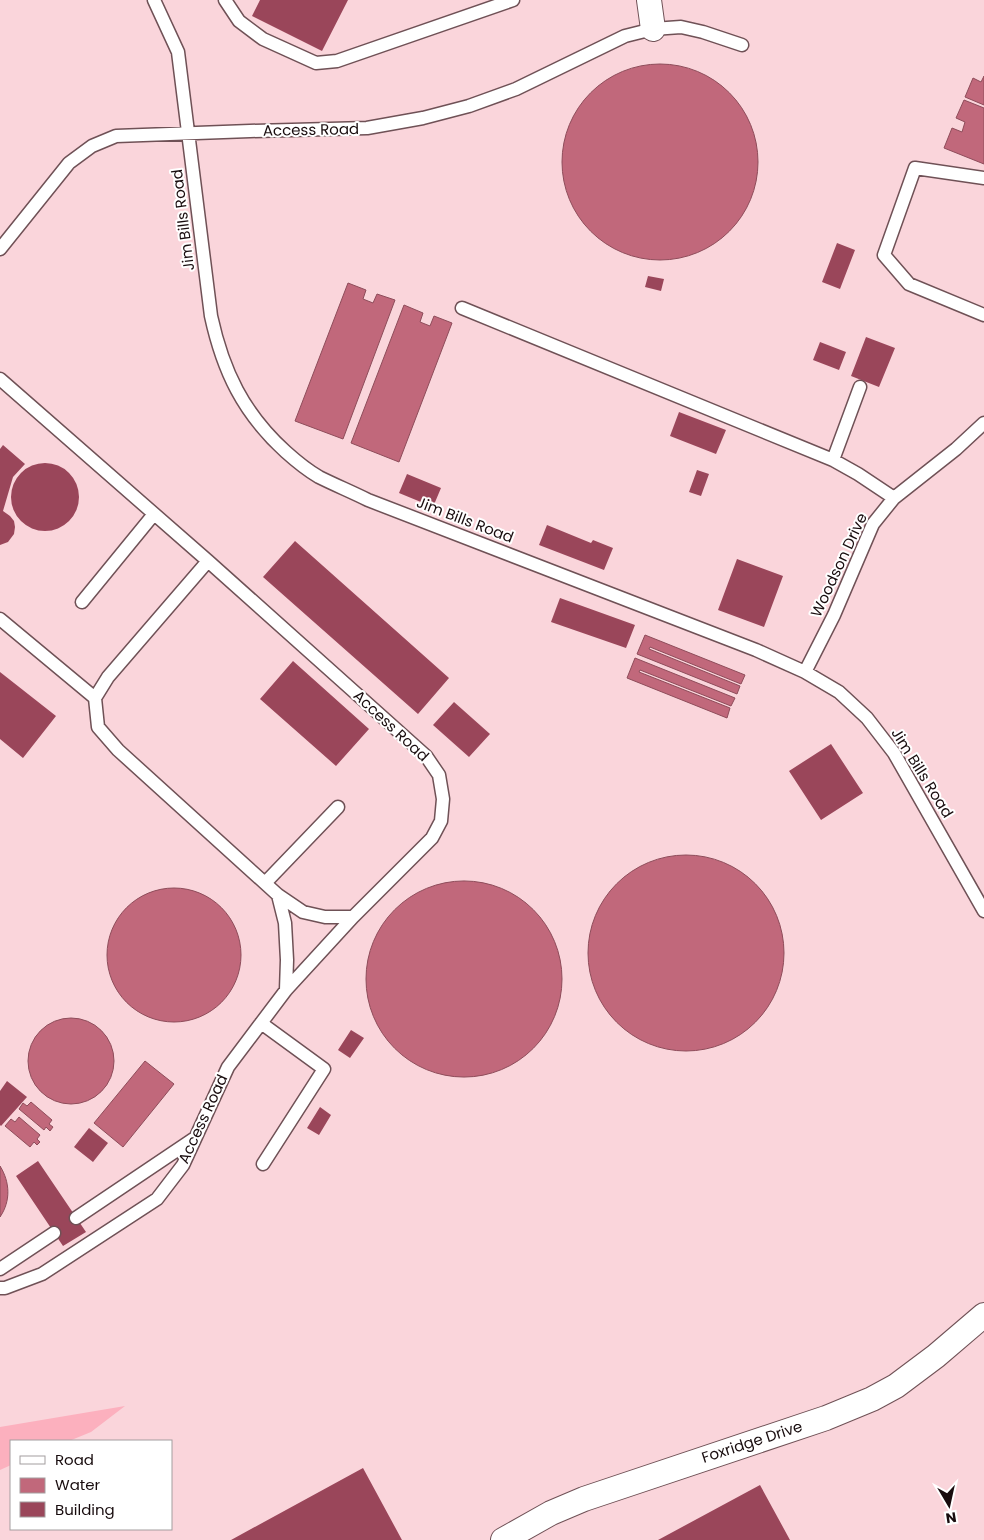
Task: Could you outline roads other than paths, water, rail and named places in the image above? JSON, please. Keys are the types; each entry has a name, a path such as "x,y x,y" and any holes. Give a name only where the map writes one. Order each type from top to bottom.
{"street":[{"path":"649,0 653,29"},
{"name":"Foxridge Drive","path":"503,1540 530,1534 551,1513 584,1499 826,1418 872,1399 896,1386 936,1356 984,1315"}],"lane":[{"name":"Jim Bills Road","path":"154,0 178,52 210,316 217,345 239,396 255,420 274,441 295,460 318,476 368,500 756,650 805,672 839,692 867,718 894,753 984,910"},
{"path":"225,0 238,21 263,39 316,63 336,61 513,0"},
{"name":"Access Road","path":"0,250 70,163 92,146 116,136 367,128 423,118 469,106 516,89 625,36 653,29 681,27 742,45"},
{"path":"984,178 915,168 884,255 909,284 984,314"},
{"path":"462,308 833,460 894,498"},
{"name":"Access Road","path":"0,378 426,756 439,775 443,799 441,821 432,838 353,917 286,990 228,1067 183,1165 157,1199 42,1274 6,1288 0,1288"},
{"path":"833,460 860,387"},
{"name":"Woodson Drive","path":"805,672 834,616 872,524 894,498 956,449 984,423"},
{"path":"82,602 154,514"},
{"path":"208,561 108,677 95,698 98,727 118,750 266,882 278,895 304,912 326,917 353,917"},
{"path":"0,619 95,698"},
{"path":"266,882 338,807"},
{"path":"278,895 285,923 286,990"},
{"path":"261,1023 324,1069 263,1164"},
{"path":"76,1218 194,1138"},
{"path":"0,1269 54,1233"}],"water":[{"path":"660,64 679,66 697,72 714,81 729,93 741,108 750,125 756,143 758,162 756,181 750,199 741,216 729,231 714,243 697,252 679,258 660,260 641,258 623,252 606,243 591,231 579,216 570,199 564,181 562,162 564,143 570,125 579,108 591,93 606,81 623,72 641,66"},
{"path":"984,76 984,105 965,97 973,78 981,82"},
{"path":"964,100 984,108 984,164 944,148 952,128 962,132 965,122 956,118"},
{"path":"348,283 366,290 363,299 373,303 377,294 395,300 343,439 295,421"},
{"path":"404,305 423,313 420,322 430,326 434,316 452,323 399,462 351,443"},
{"path":"645,635 745,675 741,684 650,647 649,649 740,686 737,694 637,654"},
{"path":"635,658 735,698 731,706 640,670 639,672 730,708 727,718 627,678"},
{"path":"686,855 705,857 723,863 740,872 755,884 767,899 776,916 782,934 784,953 782,972 776,990 767,1007 755,1022 740,1034 723,1043 705,1049 686,1051 667,1049 649,1043 632,1034 617,1022 605,1007 596,990 590,972 588,953 590,934 596,916 605,899 617,884 632,872 649,863 667,857"},
{"path":"464,881 483,883 501,889 518,898 533,910 545,925 554,942 560,960 562,979 560,998 554,1016 545,1033 533,1048 518,1060 501,1069 483,1075 464,1077 445,1075 427,1069 410,1060 395,1048 383,1033 374,1016 368,998 366,979 368,960 374,942 383,925 395,910 410,898 427,889 445,883"},
{"path":"174,888 200,893 221,908 236,929 241,955 236,981 221,1002 200,1017 174,1022 148,1017 127,1002 112,981 107,955 112,929 127,908 148,893"},
{"path":"71,1018 87,1021 95,1025 107,1037 111,1045 114,1061 111,1077 107,1085 95,1097 87,1101 71,1104 55,1101 47,1097 35,1085 31,1077 28,1061 31,1045 35,1037 47,1025 55,1021"},
{"path":"145,1061 174,1084 123,1147 94,1123"},
{"path":"31,1102 52,1120 49,1124 53,1127 50,1131 46,1127 44,1130 19,1109 23,1103 27,1106"},
{"path":"19,1117 40,1135 37,1139 40,1142 37,1145 34,1142 30,1147 5,1126 11,1119 15,1122"},
{"path":"0,1166 6,1178 8,1192 6,1205 0,1217"}]}
